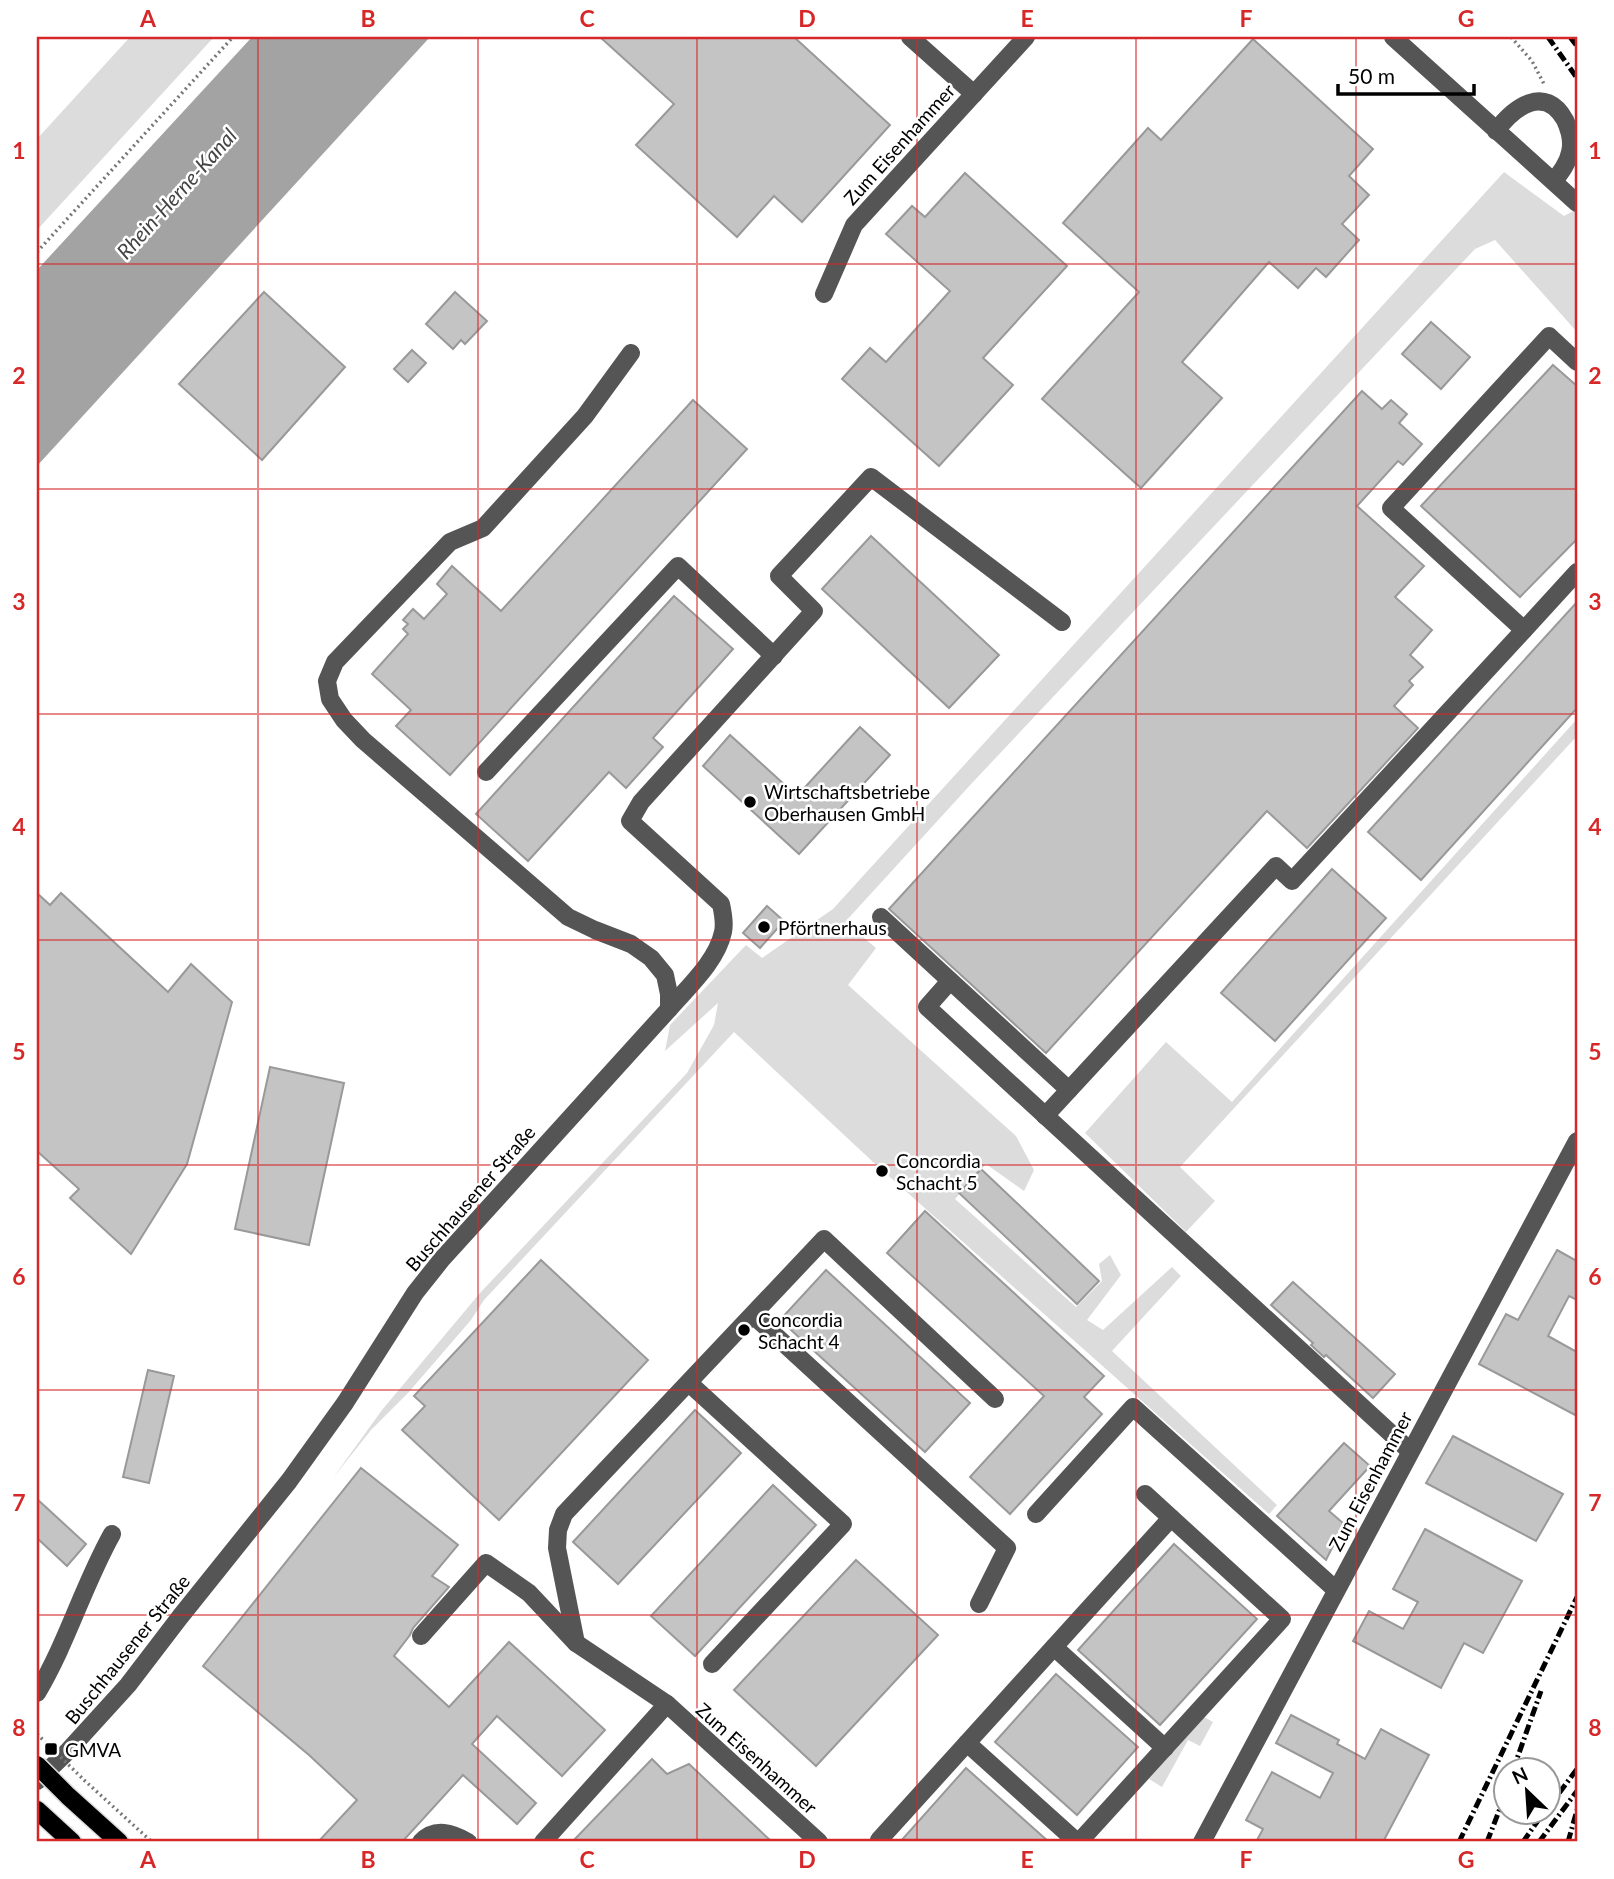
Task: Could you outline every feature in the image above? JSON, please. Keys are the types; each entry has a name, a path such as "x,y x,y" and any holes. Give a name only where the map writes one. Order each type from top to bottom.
{"main road":[{"path":"37,1765 68,1797 119,1842"},
{"path":"41,1814 72,1842"}],"street":[{"path":"910,37 974,94"},
{"name":"Zum Eisenhammer","path":"824,294 854,225 1026,37"},
{"path":"1393,37 1414,47 1444,74 1477,104 1496,131 1577,203"},
{"path":"1496,131 1520,107 1543,101 1558,110 1571,133 1572,143 1568,159 1554,181"},
{"path":"1524,630 1391,508 1549,336 1577,362"},
{"path":"631,353 584,416 482,528 450,542 335,662 327,681 330,699 344,720 363,740 568,917 631,944 652,957 665,975 669,1009"},
{"path":"486,772 678,566 774,656 814,611 779,576 872,477 1062,622"},
{"path":"1045,1116 1276,866 1292,881 1577,572"},
{"name":"Buschhausener Straße","path":"37,1781 128,1685 289,1481 338,1413 409,1302 442,1259 669,1009 717,948 723,932 722,904 630,821 640,802 774,656"},
{"path":"881,917 1069,1090"},
{"path":"950,981 927,1007 1410,1451"},
{"name":"Zum Eisenhammer","path":"1202,1842 1577,1141"},
{"path":"576,1643 557,1548 558,1530 564,1514 824,1239 995,1399"},
{"path":"753,1315 1007,1548 978,1604"},
{"path":"689,1383 843,1524 712,1664"},
{"path":"1036,1514 1133,1407 1336,1590"},
{"path":"967,1743 1078,1842 1282,1619 1144,1494"},
{"path":"881,1842 878,1840 1171,1518"},
{"path":"37,1693 47,1676 94,1567 112,1534"},
{"name":"Zum Eisenhammer","path":"421,1636 486,1563 529,1592 576,1643 667,1704 819,1842"},
{"path":"1054,1647 1165,1748"},
{"name":"Zum Eisenhammer","path":"543,1842 667,1704"},
{"path":"421,1842 428,1836 443,1832 454,1834 468,1842"}],"path":[{"path":"37,252 233,37"},
{"path":"1511,37 1532,61 1545,86 1543,101"},
{"path":"37,1734 152,1842"}],"shaded area":[{"path":"130,37 214,37 37,230 37,139"},
{"path":"1504,172 1564,216 1577,209 1577,332 1495,240 1475,249 973,782 845,922 876,948 848,985 1016,1136 1034,1170 1024,1191 986,1164 955,1199 1076,1307 1102,1281 1099,1264 1110,1255 1121,1275 1087,1320 1103,1330 1172,1267 1181,1276 1112,1351 1277,1505 1269,1514 873,1162 734,1032 484,1300 471,1320 408,1393 371,1430 333,1478 382,1410 480,1293 687,1073 714,1025 718,1003 665,1051 670,1025 746,945 762,958 833,909"},
{"path":"1577,719 1577,736 1180,1167 1215,1201 1186,1232 1085,1133 1166,1042 1232,1102"},
{"path":"1204,1717 1213,1722 1200,1746 1188,1740 1162,1787 1149,1779"}],"water":[{"name":"Rhein-Herne-Kanal","path":"252,37 430,37 37,466 37,270"}],"building":[{"path":"600,37 794,37 890,125 802,222 774,196 737,237 636,145 674,104"},
{"path":"1253,39 1373,149 1349,176 1369,195 1342,224 1359,240 1326,277 1316,268 1298,288 1269,262 1182,362 1222,398 1141,488 1042,399 1139,292 1063,223 1148,128 1161,140"},
{"path":"965,173 1067,266 983,358 1013,385 939,466 842,379 870,348 886,362 950,291 886,234 912,206 925,217"},
{"path":"264,292 345,367 262,460 179,384"},
{"path":"455,292 487,321 465,344 461,340 453,349 426,324"},
{"path":"1431,322 1470,357 1441,389 1402,354"},
{"path":"412,350 426,363 408,382 394,369"},
{"path":"1553,365 1577,386 1577,539 1520,597 1421,506"},
{"path":"1362,391 1382,409 1391,400 1407,414 1399,423 1422,444 1403,465 1398,461 1357,506 1424,566 1395,597 1432,630 1410,655 1423,667 1409,681 1413,685 1394,706 1418,728 1307,848 1267,811 1046,1053 889,909"},
{"path":"693,400 747,449 450,775 396,726 411,710 372,674 408,634 403,629 408,624 403,620 413,609 424,619 447,594 437,584 452,566 501,611"},
{"path":"871,536 999,655 949,708 822,589"},
{"path":"674,596 733,649 653,738 663,747 626,788 609,772 528,861 476,814"},
{"path":"1577,602 1577,708 1421,880 1368,832"},
{"path":"860,727 890,755 799,854 703,766 730,735 797,796"},
{"path":"1332,869 1386,918 1275,1041 1221,993"},
{"path":"37,893 50,905 61,893 168,992 191,964 232,1002 187,1164 131,1254 70,1198 79,1189 37,1151"},
{"name":"Pförtnerhaus","path":"767,906 784,921 760,948 743,933"},
{"path":"270,1067 344,1083 309,1245 235,1229"},
{"path":"981,1169 1099,1281 1077,1304 959,1193"},
{"path":"925,1211 1104,1376 1084,1397 1102,1414 1010,1514 970,1477 1044,1396 887,1253"},
{"path":"1557,1250 1577,1261 1577,1300 1569,1296 1548,1336 1577,1352 1577,1416 1479,1364 1506,1314 1518,1320"},
{"path":"541,1260 648,1360 499,1520 402,1430 425,1406 414,1396"},
{"path":"826,1270 970,1403 925,1452 780,1320"},
{"path":"1293,1282 1395,1374 1373,1398 1326,1355 1324,1357 1311,1345 1313,1343 1271,1305"},
{"path":"148,1370 174,1376 149,1483 123,1477"},
{"path":"695,1410 741,1453 618,1584 573,1542"},
{"path":"1453,1436 1563,1494 1536,1541 1426,1483"},
{"path":"1344,1443 1370,1466 1329,1511 1344,1524 1326,1560 1277,1516"},
{"path":"361,1468 458,1545 432,1576 449,1587 413,1628 394,1656 449,1707 509,1642 605,1730 562,1776 497,1716 472,1744 536,1803 517,1824 463,1775 402,1842 318,1842 357,1800 309,1755 203,1666"},
{"path":"773,1485 816,1525 695,1656 651,1616"},
{"path":"37,1499 86,1544 67,1566 37,1538"},
{"path":"1425,1529 1522,1581 1483,1653 1464,1643 1441,1688 1353,1641 1369,1611 1403,1629 1418,1602 1393,1589"},
{"path":"1174,1544 1257,1619 1160,1725 1078,1650"},
{"path":"856,1560 938,1635 816,1766 734,1690"},
{"path":"1056,1674 1138,1747 1077,1815 995,1742"},
{"path":"1291,1715 1339,1740 1337,1744 1365,1759 1381,1729 1429,1755 1383,1842 1256,1842 1263,1829 1246,1820 1272,1772 1320,1798 1333,1773 1276,1743"},
{"path":"652,1759 667,1774 689,1764 772,1842 572,1842"},
{"path":"966,1768 1049,1842 900,1842"}],"railway":[{"path":"1548,37 1577,78"},
{"path":"1570,37 1577,46"},
{"path":"1459,1842 1577,1597"},
{"path":"1518,1756 1541,1691"},
{"path":"1562,1789 1577,1769"},
{"path":"1539,1842 1577,1791"},
{"path":"1568,1842 1577,1810"},
{"path":"1487,1842 1493,1826"},
{"path":"1523,1842 1534,1826"}],"place":[{"name":"Wirtschaftsbetriebe Oberhausen GmbH","path":"750,802"},
{"name":"Pförtnerhaus","path":"764,927"},
{"name":"Concordia Schacht 5","path":"882,1171"},
{"name":"Concordia Schacht 4","path":"744,1330"},
{"name":"GMVA","path":"51,1749"}]}
